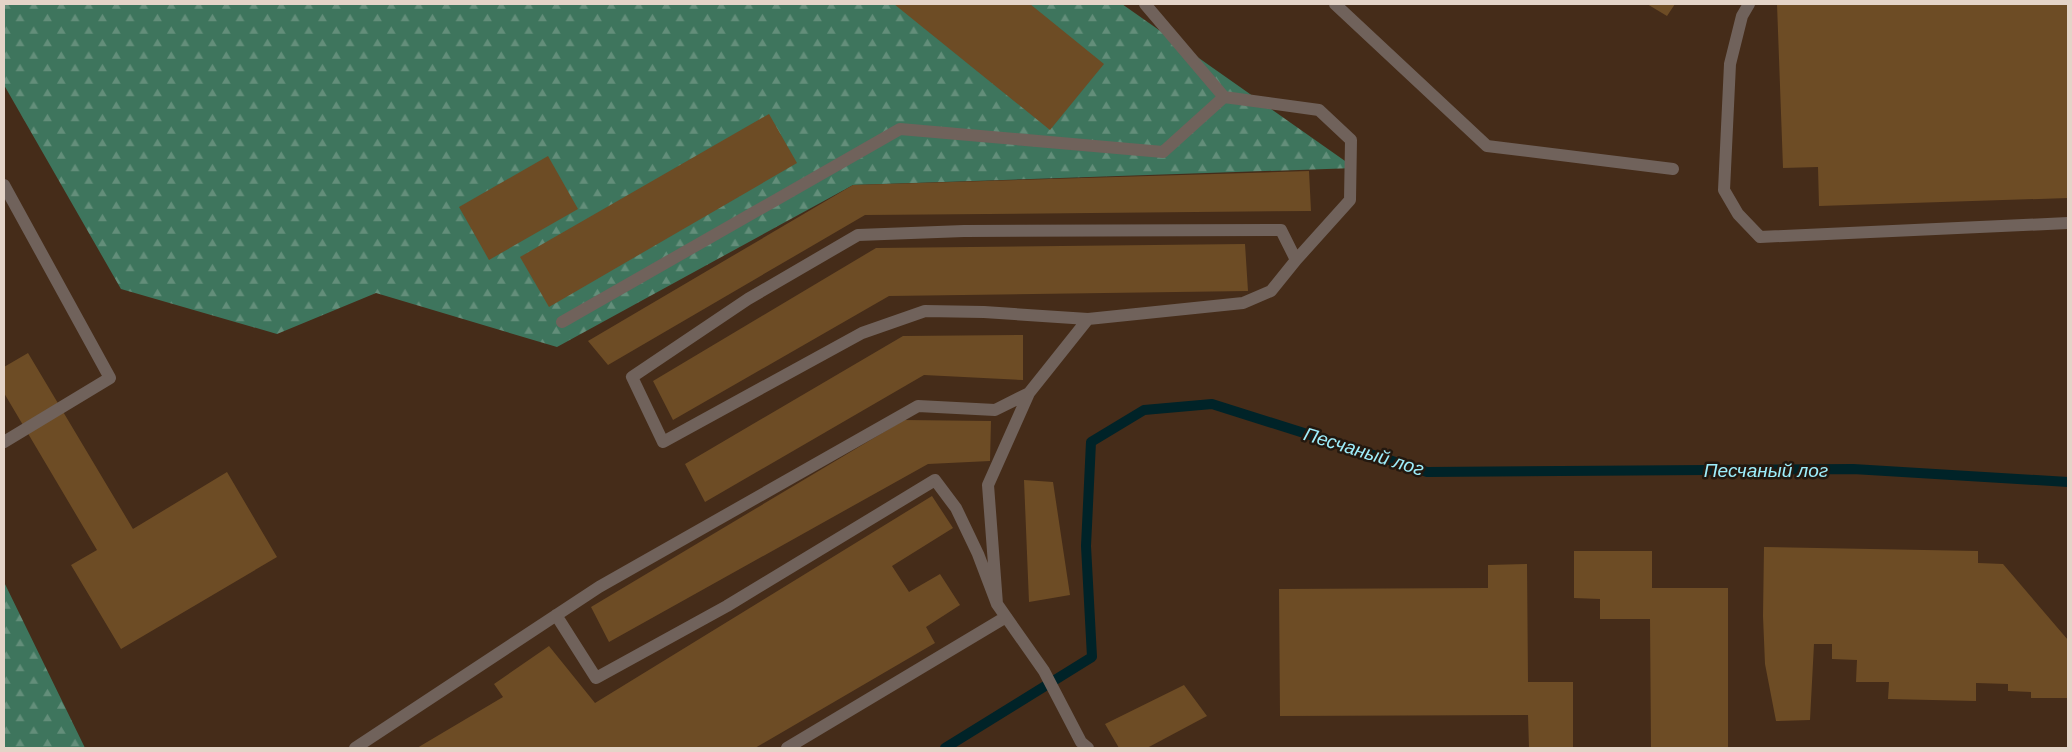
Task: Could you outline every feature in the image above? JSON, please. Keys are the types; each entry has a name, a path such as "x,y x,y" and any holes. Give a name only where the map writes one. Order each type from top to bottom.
{"lane":[{"path":"1144,4 1224,97 1319,110 1351,140 1350,200 1296,260 1272,291 1243,303 1088,319 984,312 925,311 862,333 663,442 632,378 748,299 858,235 974,231 1281,230 1296,260"},
{"path":"1335,4 1487,146 1673,169"},
{"path":"1749,4 1742,16 1730,64 1724,190 1738,214 1760,237 2068,223"},
{"path":"562,322 900,129 1162,152 1224,97"},
{"path":"4,185 110,378 4,442"},
{"path":"997,604 988,485 1029,393 1088,319"},
{"path":"355,748 599,587 918,406 995,410 1029,393"},
{"path":"556,615 596,678 727,606 935,480 956,508 978,554 997,604 1044,671 1085,745"},
{"path":"787,748 1006,617"}],"green space":[{"path":"4,4 1122,4 1355,168 853,185 557,347 376,293 277,334 121,289 4,85"},
{"path":"4,582 85,748 4,748"}],"building":[{"path":"894,4 1030,4 1104,64 1050,130"},
{"path":"1647,4 1675,4 1667,16"},
{"path":"1777,4 2068,4 2068,198 1819,206 1818,167 1783,168"},
{"path":"769,114 797,163 549,307 520,257"},
{"path":"548,156 578,209 489,260 459,207"},
{"path":"1309,171 1311,211 865,215 608,365 588,341 853,185"},
{"path":"1245,244 1248,291 889,296 673,420 653,381 876,248"},
{"path":"1023,335 1023,380 924,375 705,502 685,464 903,336"},
{"path":"28,353 133,529 227,472 277,557 121,649 71,565 97,550 4,393 4,367"},
{"path":"904,420 991,421 990,461 928,464 609,642 591,607"},
{"path":"1024,480 1053,482 1070,595 1029,602"},
{"path":"932,496 953,528 892,566 909,592 940,574 960,605 926,627 935,643 755,748 417,748 503,697 494,684 549,646 595,703"},
{"path":"1764,547 1978,551 1978,563 2003,564 2068,640 2068,698 2031,698 2031,692 2008,691 2008,684 1976,683 1976,701 1888,699 1889,682 1856,682 1857,660 1832,659 1832,644 1814,644 1810,720 1776,721 1765,664 1763,616"},
{"path":"1574,551 1652,551 1652,588 1728,588 1728,748 1651,748 1650,619 1600,619 1600,599 1574,598"},
{"path":"1527,564 1528,682 1573,682 1573,748 1529,748 1528,715 1280,716 1279,589 1488,588 1488,565"},
{"path":"1184,685 1207,716 1147,748 1119,748 1105,724"}],"waterway":[{"name":"Песчаный лог","path":"945,748 1092,657 1086,546 1091,442 1144,410 1212,404 1427,472 1853,469 2068,482"}]}
